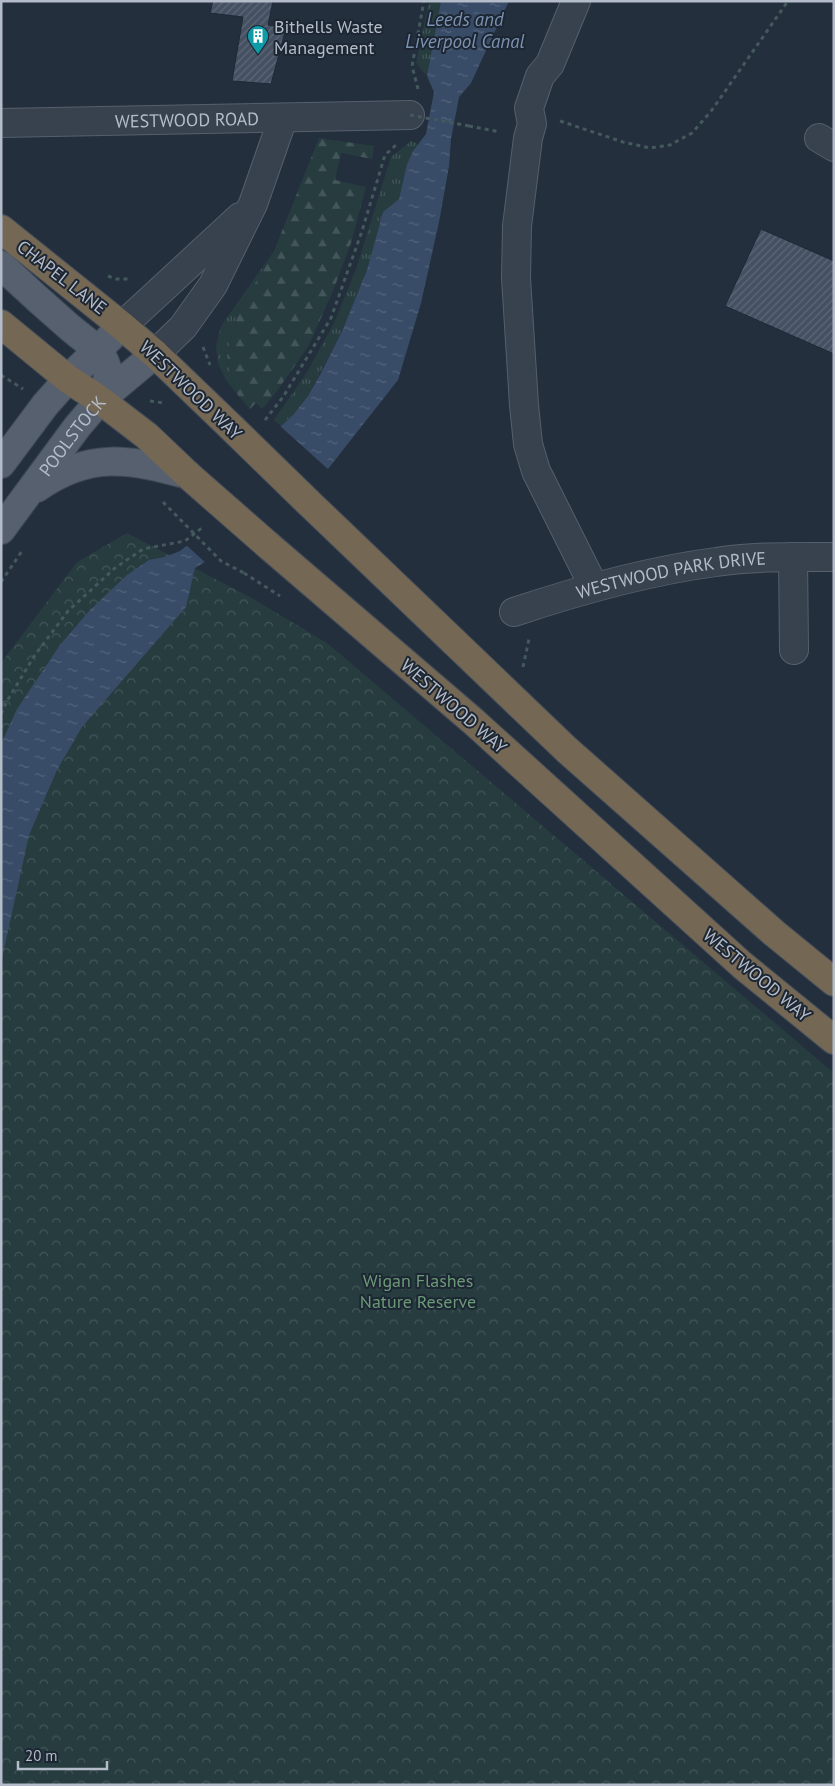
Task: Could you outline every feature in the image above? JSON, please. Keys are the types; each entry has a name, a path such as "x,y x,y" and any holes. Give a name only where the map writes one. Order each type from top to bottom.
{"highway":[{"name":"CHAPEL LANE","path":"1,229 122,326"},
{"path":"1,324 68,379"},
{"name":"WESTWOOD WAY","path":"122,326 155,354 567,750 774,933 834,982"},
{"name":"WESTWOOD WAY","path":"68,379 100,400 147,436 188,475 269,546 474,722 742,965 834,1040"}],"main road":[{"path":"1,265 35,298 96,351 104,361 108,375 106,390 100,400"},
{"path":"1,464 45,405 68,379 122,326"},
{"name":"POOLSTOCK","path":"1,530 100,400 155,354"},
{"path":"24,499 52,478 72,468 103,461 156,467 188,475"}],"street":[{"path":"576,1 550,64 540,76 529,108 532,124 528,138 517,226 516,278 528,444 536,472 594,587"},
{"path":"283,118 415,116"},
{"name":"WESTWOOD ROAD","path":"1,123 283,118 253,204 213,285 183,326 155,354"},
{"name":"WESTWOOD ROAD","path":"122,326 253,204"},
{"name":"WESTWOOD PARK DRIVE","path":"514,612 594,587 648,573 718,561 834,556"},
{"path":"793,557 794,650"}],"path":[{"path":"264,422 283,397 330,318 362,231 384,155 415,116 412,66 424,1"},
{"path":"559,120 623,142 650,148 670,145 692,133 712,110 788,1"},
{"path":"415,116 469,126"},
{"path":"163,502 221,561 244,574"},
{"path":"1,714 35,655 68,611 115,568 143,549 185,542 206,525"},
{"path":"1,582 23,550"}],"green space":[{"path":"429,1 441,1 427,76 416,63"},
{"path":"319,138 374,146 372,159 341,153 335,180 366,187 351,243 333,291 308,347 262,409 256,403 250,409 236,393 227,356 238,312 274,251"},
{"path":"411,141 418,144 407,164 399,199 383,212 367,270 343,329 308,396 293,415 281,426 274,420 307,372 334,323 356,269 391,157"},
{"path":"274,251 238,312 227,356 236,393 226,380 218,364 216,346 221,326"},
{"name":"Wigan Flashes Nature Reserve","path":"127,533 248,596 327,643 834,1073 834,1785 1,1785 1,663 77,562"}],"water":[{"name":"Leeds and Liverpool Canal","path":"441,1 509,1 471,83 459,97 439,222 421,303 398,380 324,474 260,529 195,568 186,607 82,727 57,770 29,835 1,963 1,744 17,709 60,645 90,610 127,575 149,560 165,557 180,551 227,514 281,426 293,415 308,396 343,329 367,270 383,212 399,199 407,164 413,151 426,134 434,92 427,76"}],"pier":[{"path":"279,425 330,471 262,531 207,564 185,544 225,513 226,495"}],"building":[{"name":"Bithells Waste Management","path":"213,1 273,1 268,25 286,28 271,84 232,81 243,17 210,13"},
{"path":"761,229 834,261 834,354 725,306"}],"place":[{"name":"Bithells Waste Management","path":"258,55"}]}
